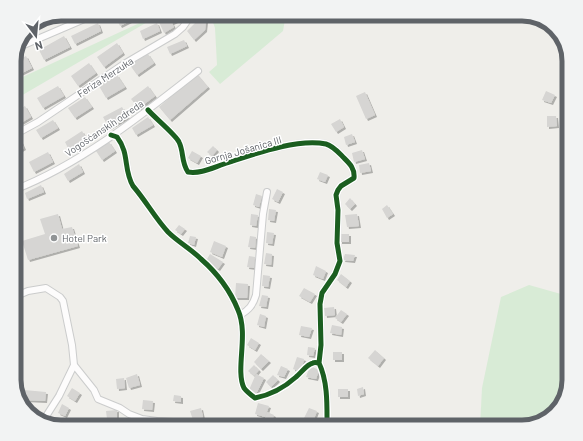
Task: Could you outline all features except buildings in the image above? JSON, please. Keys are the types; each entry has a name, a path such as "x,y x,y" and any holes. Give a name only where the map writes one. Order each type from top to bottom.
{"street":[{"path":"24,45 80,21"},
{"name":"Feriza Merzuka","path":"21,131 38,122 124,64 175,34 187,21"},
{"name":"Vogošćanskih odreda","path":"21,187 68,164 148,110 198,71"},
{"name":"Gornja Jošanica III","path":"148,110 177,137 181,148 184,165 188,172 198,172 278,147 310,143 327,144 351,165 354,170 354,178 340,186 336,195 338,210 337,243 340,261 335,274 322,293 320,304 321,345 319,363 325,383 327,420"},
{"path":"111,135 117,137 125,151 128,178 133,186 168,231 201,258 224,283 233,298 240,315 244,334 242,380 244,388 255,398 264,396 277,390 295,378 309,365 319,363"},
{"path":"240,315 249,309 256,296 263,214 267,192"},
{"path":"21,294 28,291 46,288 60,296 63,301 72,345 74,365 59,396 46,417"},
{"path":"74,365 94,390 98,398 120,408 129,414 150,420"}],"green space":[{"path":"144,21 149,21 21,96 21,78"},
{"path":"212,21 285,21 283,31 220,84 209,72 217,65 215,28"},
{"path":"529,285 562,294 562,385 558,398 554,404 546,412 535,418 522,420 480,420 482,388 501,297"}],"cycle path":[{"path":"148,110 179,142 184,164 188,172 206,170 274,148 301,143 326,144 331,146 351,166 354,171 354,178 341,186 336,195 338,210 337,243 340,261 335,274 322,293 320,304 321,345 319,363"},
{"path":"111,135 117,137 124,149 128,174 133,186 159,221 172,236 197,255 212,270 231,296 241,320 241,371 244,388 255,398 266,395 287,384 309,365 319,363 324,378 327,403 327,420"}],"place":[{"name":"Hotel Park","path":"54,238"}]}
